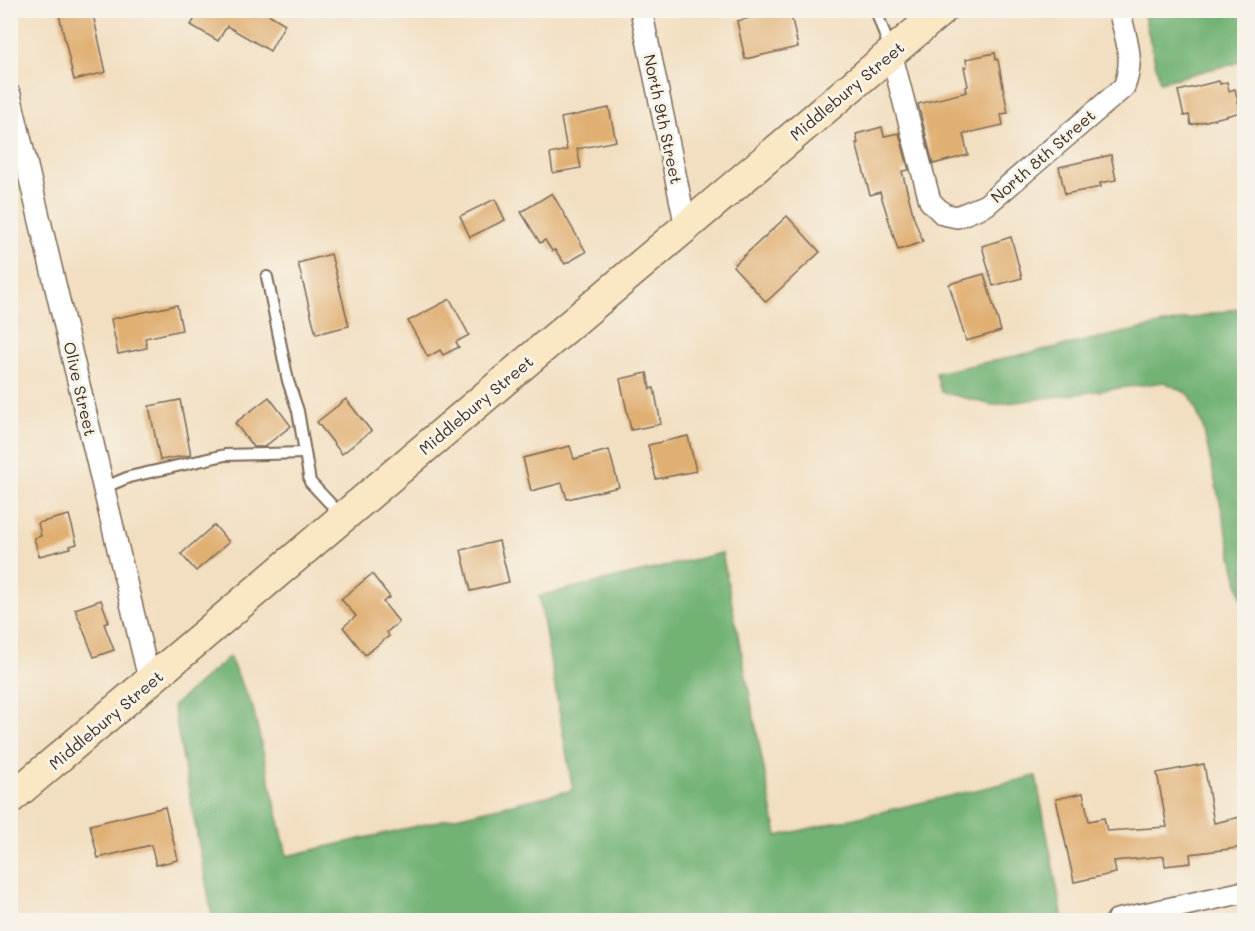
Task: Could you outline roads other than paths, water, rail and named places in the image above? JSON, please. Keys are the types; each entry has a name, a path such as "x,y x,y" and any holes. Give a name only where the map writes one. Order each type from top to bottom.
{"main road":[{"name":"Middlebury Street","path":"10,799 150,683 942,10"}],"street":[{"name":"North 9th Street","path":"641,10 686,226"},
{"name":"North 8th Street","path":"891,53 930,201 943,214 957,217 986,205 1124,87 1130,72 1130,56 1119,10"},
{"name":"Olive Street","path":"10,95 150,683"},
{"path":"1117,921 1245,892"}],"lane":[{"path":"876,10 891,53"},
{"path":"267,277 288,381 298,411 310,482 344,518"},
{"path":"103,488 129,477 225,455 304,453"}]}
